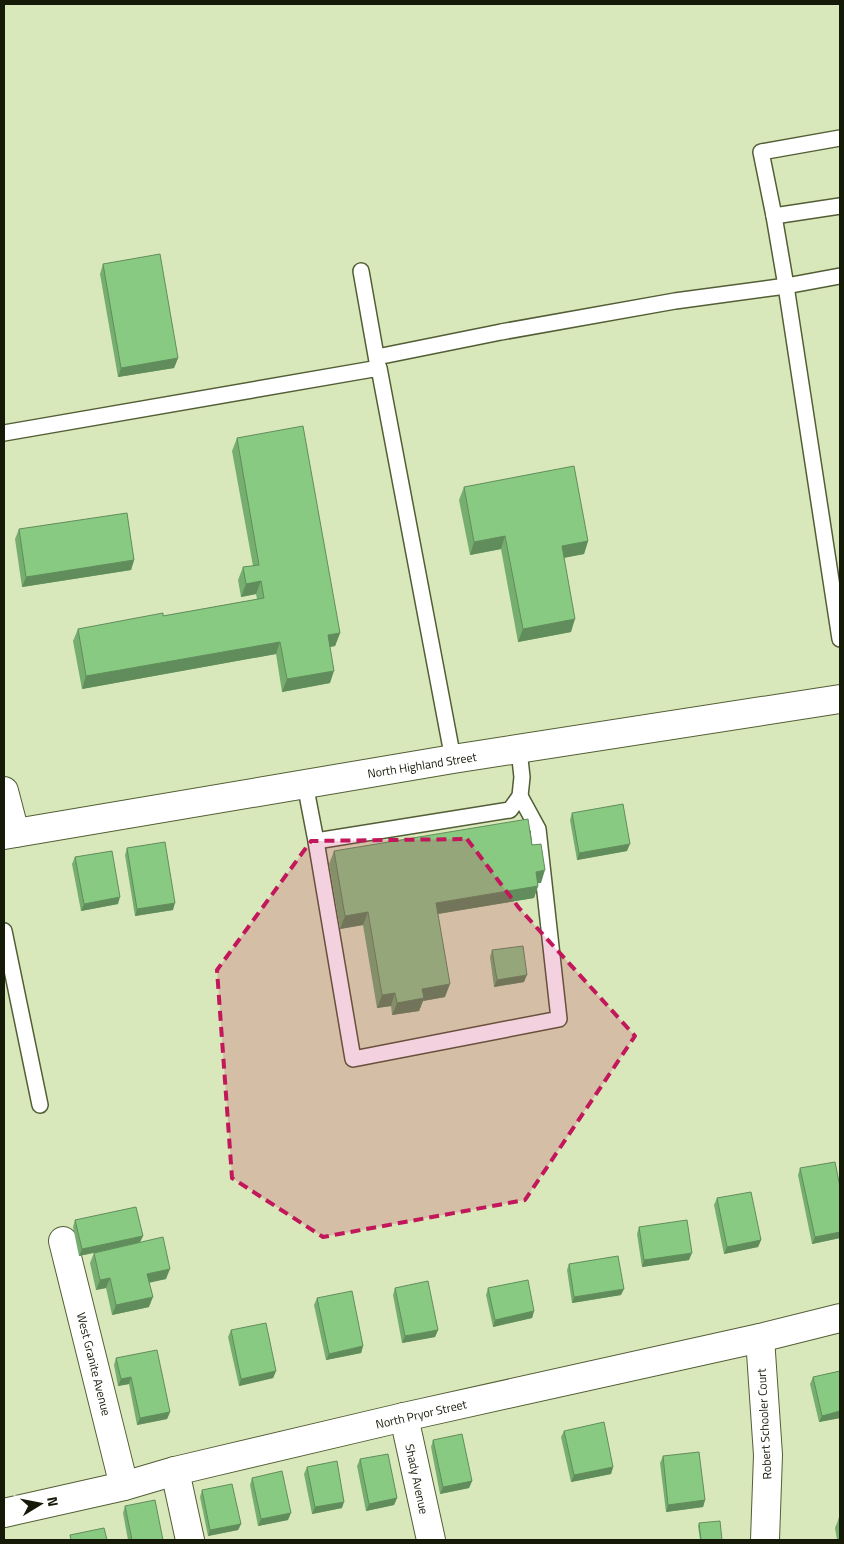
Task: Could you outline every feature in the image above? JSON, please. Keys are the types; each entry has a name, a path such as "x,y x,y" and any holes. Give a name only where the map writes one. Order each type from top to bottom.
{"street":[{"name":"North Highland Street","path":"9,834 453,759 840,699"},
{"path":"4,791 9,834"},
{"name":"West Granite Avenue","path":"64,1241 124,1486"},
{"name":"North Pryor Street","path":"4,1513 124,1486 175,1471 404,1417 760,1338 840,1318"},
{"name":"Robert Schooler Court","path":"760,1338 768,1455 765,1540"},
{"name":"Shady Avenue","path":"404,1417 431,1540"},
{"path":"175,1471 190,1540"}],"lane":[{"path":"840,138 761,152 774,216 837,590 840,639"},
{"path":"774,216 840,206"},
{"path":"361,271 453,759"},
{"path":"4,433 378,363 501,332 666,303 786,286 840,276"},
{"path":"316,842 510,810 520,796 522,778 519,750"},
{"path":"305,784 353,1059 559,1019 538,829 520,796"},
{"path":"4,931 40,1105"}],"highlighted area":[{"path":"467,839 519,908 635,1036 525,1200 323,1237 232,1178 217,970 311,841"}],"building":[{"path":"160,254 178,358 121,368 103,264"},
{"path":"303,426 340,633 328,635 334,671 287,679 280,642 86,676 78,629 163,613 163,616 264,598 261,581 246,584 243,567 259,565 237,438"},
{"path":"574,466 588,541 562,546 575,619 523,629 505,536 474,542 464,487"},
{"path":"127,513 134,560 26,577 19,529"},
{"path":"623,804 630,844 579,853 572,813"},
{"path":"528,819 532,845 541,844 545,870 536,872 538,886 436,903 450,984 422,989 424,998 397,1003 395,993 382,995 368,912 345,916 334,851"},
{"path":"165,842 175,903 137,909 127,848"},
{"path":"112,851 120,897 84,904 75,857"},
{"path":"523,946 527,975 497,980 492,950"},
{"path":"835,1162 840,1187 840,1232 815,1237 800,1168"},
{"path":"751,1192 761,1240 727,1247 717,1198"},
{"path":"136,1207 143,1236 82,1249 75,1220"},
{"path":"687,1220 692,1253 644,1260 639,1227"},
{"path":"163,1237 170,1269 147,1274 153,1297 116,1305 110,1278 100,1280 94,1253"},
{"path":"618,1256 624,1289 574,1297 569,1264"},
{"path":"528,1280 534,1311 495,1320 488,1288"},
{"path":"428,1281 438,1330 405,1336 395,1288"},
{"path":"352,1291 363,1346 329,1354 317,1298"},
{"path":"266,1323 276,1371 241,1379 231,1330"},
{"path":"157,1350 170,1412 140,1418 131,1377 121,1379 116,1358"},
{"path":"840,1371 840,1411 822,1416 813,1377"},
{"path":"604,1422 613,1467 574,1475 564,1431"},
{"path":"462,1434 472,1481 443,1487 433,1440"},
{"path":"699,1452 705,1500 668,1505 663,1456"},
{"path":"388,1454 397,1498 369,1504 360,1459"},
{"path":"337,1461 344,1502 315,1507 307,1467"},
{"path":"282,1471 291,1513 261,1519 252,1478"},
{"path":"232,1484 241,1524 210,1530 202,1490"},
{"path":"155,1500 163,1540 132,1540 125,1506"},
{"path":"720,1521 722,1540 701,1540 699,1523"},
{"path":"104,1528 107,1540 71,1540 70,1535"}]}
